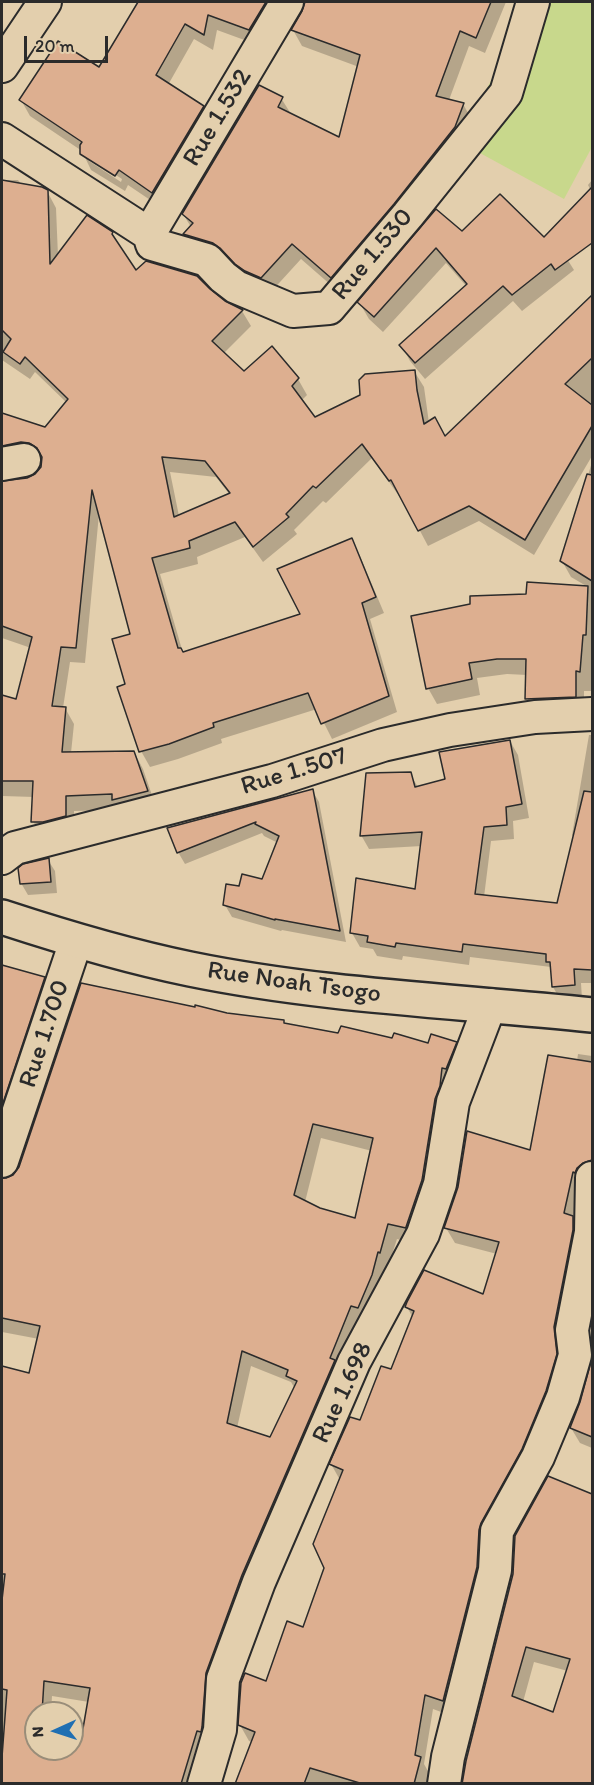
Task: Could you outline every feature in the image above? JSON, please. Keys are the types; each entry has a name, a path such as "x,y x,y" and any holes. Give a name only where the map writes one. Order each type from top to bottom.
{"main road":[{"name":"Rue Noah Tsogo","path":"2,917 76,941 189,969 234,977 303,987 592,1015"}],"street":[{"path":"2,66 45,2"},
{"name":"Rue 1.532","path":"148,234 287,2"},
{"name":"Rue 1.530","path":"2,139 148,234 152,244 207,260 236,287 293,311 329,308 506,93 533,2"},
{"name":"Rue 1.507","path":"2,858 15,848 272,781 383,745 461,728 535,717 592,714"},
{"name":"Rue 1.700","path":"2,1161 76,941"},
{"name":"Rue 1.698","path":"204,1784 220,1730 223,1679 227,1668 259,1582 354,1362 423,1234 440,1184 453,1102 490,1005"},
{"path":"444,1784 448,1757 495,1570 498,1531 538,1457 563,1397 575,1355 572,1330 591,1232 592,1178"}],"green space":[{"path":"534,2 592,2 592,147 564,199 458,141"}],"building":[{"path":"138,2 266,2 249,30 208,15 204,35 185,24 156,75 204,106 152,193 119,170 115,176 80,154 82,142 19,100 58,41 99,67"},
{"path":"305,2 491,2 476,38 460,31 436,96 464,103 455,127 394,204 331,278 292,244 261,278 235,264 213,243 183,234 193,223 182,214 259,85 283,97 278,107 339,137 360,55 291,30"},
{"path":"2,180 48,190 50,264 87,215 113,232 112,234 136,270 146,261 197,276 225,301 243,310 212,341 244,371 272,346 299,378 292,386 315,417 360,395 359,380 365,374 415,370 424,424 435,417 445,436 592,295 592,358 565,384 592,405 592,426 525,540 469,506 418,531 391,480 389,481 362,444 316,488 313,486 286,514 289,517 253,547 235,522 189,541 190,548 152,558 178,648 181,648 183,652 300,614 277,569 352,538 376,597 362,603 389,696 321,724 308,693 213,723 214,727 169,744 139,752 117,687 125,684 112,639 130,634 92,490 76,648 61,647 52,706 66,707 62,752 134,751 148,791 112,800 112,794 66,796 66,816 43,822 31,822 33,781 2,781 2,695 16,699 32,637 2,626 2,481 27,478 35,474 41,467 42,457 37,448 29,443 21,442 2,446 2,413 45,427 68,399 25,357 20,364 3,352 11,339 2,330","holes":["162,457 205,461 230,493 174,517"]},
{"path":"592,187 592,243 555,270 551,264 512,295 503,286 415,363 399,345 467,284 436,248 374,317 357,302 436,209 462,231 500,194 544,237"},
{"path":"587,474 592,475 592,581 560,561"},
{"path":"527,582 588,586 586,635 583,635 580,672 576,671 576,697 525,699 526,659 497,659 469,663 472,679 426,689 411,616 470,604 470,596 526,594"},
{"path":"510,740 522,804 506,807 507,825 484,827 475,894 557,903 584,791 592,792 592,970 574,969 575,985 552,987 550,962 546,962 546,954 463,944 462,952 396,943 395,947 367,942 368,936 350,933 356,878 415,889 422,832 360,836 366,773 411,772 415,787 445,779 439,752"},
{"path":"313,789 340,931 275,920 223,905 226,884 239,886 242,874 262,879 279,836 255,824 256,822 177,853 167,828"},
{"path":"49,858 51,882 20,884 18,868 23,864"},
{"path":"2,965 45,977 2,1106"},
{"path":"81,983 227,1013 284,1020 284,1023 338,1033 341,1026 392,1038 394,1033 428,1043 431,1034 457,1042 446,1069 442,1068 422,1180 406,1228 388,1224 372,1275 358,1308 351,1306 330,1358 335,1360 242,1575 206,1673 201,1732 197,1731 181,1784 2,1784 7,1690 2,1689 2,1600 5,1574 2,1574 2,1366 29,1373 40,1326 2,1318 2,1178 13,1175 19,1167","holes":["313,1124 373,1138 355,1218 320,1208 294,1195","242,1351 288,1370 286,1376 297,1381 270,1437 227,1423"]},
{"path":"548,1055 592,1062 592,1160 583,1163 575,1173 573,1172 564,1213 573,1216 573,1230 554,1327 557,1354 546,1391 522,1449 481,1523 477,1567 443,1701 425,1695 415,1755 421,1757 414,1784 363,1784 310,1768 304,1784 235,1784 255,1732 238,1725 241,1683 245,1673 266,1681 287,1621 303,1627 324,1568 313,1544 343,1470 329,1464 350,1417 360,1420 381,1366 391,1369 414,1311 405,1307 407,1302 424,1270 483,1294 499,1242 444,1228 458,1187 467,1131 530,1150"},
{"path":"592,1358 592,1437 570,1428"},
{"path":"548,1476 592,1494 592,1784 462,1784 513,1574 515,1536","holes":["526,1647 570,1659 553,1712 512,1696"]}]}
